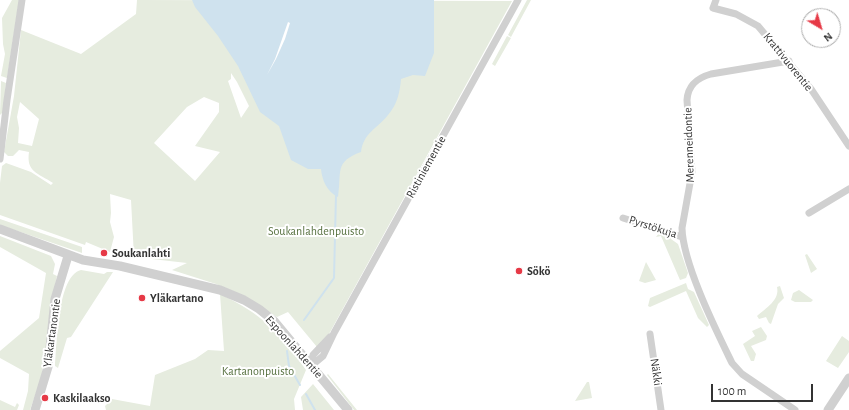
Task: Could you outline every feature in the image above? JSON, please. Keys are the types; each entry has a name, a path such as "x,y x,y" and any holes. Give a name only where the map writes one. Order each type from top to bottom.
{"street":[{"path":"0,159 2,120 22,0"},
{"name":"Ristiniementie","path":"311,366 323,356 334,333 518,0"},
{"name":"Krattivuorentie","path":"716,0 713,8 749,19 758,26 789,61 815,95 849,146"},
{"name":"Merenneidontie","path":"789,61 711,74 700,77 692,86 688,93 687,100 692,172 682,228 682,237 694,276 732,363 742,374 795,410"},
{"path":"810,213 849,189"},
{"name":"Pyrstökuja","path":"623,218 682,237"},
{"name":"Espoonlahdentie","path":"0,229 68,256 220,290 244,300 259,309 274,321 348,410"},
{"name":"Yläkartanontie","path":"35,410 48,367 55,299 68,256"},
{"name":"Näkki","path":"650,334 661,410"},
{"path":"828,410 849,378"}],"green space":[{"path":"12,0 19,0 7,78 1,76 5,54 2,18"},
{"name":"Soukanlahdenpuisto","path":"137,0 512,1 329,334 317,347 288,312 277,317 245,296 216,284 172,270 187,263 134,257 131,200 110,194 110,222 114,237 110,252 86,242 85,245 0,215 0,183 2,166 6,163 31,172 51,185 53,183 31,168 29,164 29,152 19,150 13,156 8,156 4,152 14,96 21,30 81,54 136,14","holes":["231,73 249,106 241,118 228,81 231,79","204,97 219,103 219,112 195,146 220,152 195,181 154,143 187,107","20,102 39,119 32,146 18,143 19,128 17,117"]},
{"path":"527,0 531,0 511,37 508,35"},
{"path":"507,36 511,38 495,66 492,64"},
{"path":"1,81 6,83 3,112 0,115"},
{"path":"0,219 82,247 82,253 0,225"},
{"path":"660,232 671,236 671,239 678,244 688,273 686,278 680,280 661,236 656,237"},
{"path":"0,236 51,256 55,264 53,274 57,276 50,309 46,350 41,378 30,410 23,410 28,391 29,374 0,358 0,351 39,318 46,273 0,247"},
{"path":"807,254 817,269 811,273 805,255"},
{"path":"646,262 656,280 645,283 639,281"},
{"path":"81,270 104,274 107,272 113,272 71,337 67,338 58,368 55,366 58,328 63,297 67,285 73,275"},
{"path":"686,283 688,289 694,292 709,325 707,327 698,318 686,291 650,307 648,306 650,298"},
{"path":"780,286 784,298 778,304 771,324 766,317 759,319 757,316 774,300 777,287"},
{"path":"799,290 813,300 811,302 795,302 791,300 793,293"},
{"name":"Kartanonpuisto","path":"220,294 235,301 269,325 287,345 306,370 294,399 295,410 106,410 105,406 112,399 150,406 155,375 195,359 208,350 224,351"},
{"path":"761,327 767,336 766,340 751,346 756,354 754,361 751,361 743,344 755,336 752,331"},
{"path":"842,336 849,341 849,352 838,368 826,361"},
{"path":"328,374 357,410 354,410 327,375"},
{"path":"587,382 589,382 592,398 575,401"},
{"path":"313,384 334,410 303,410 301,397"},
{"path":"0,400 15,407 17,403 19,405 17,410 0,410"}],"water":[{"path":"192,0 434,0 434,53 425,76 413,75 401,79 398,98 394,107 384,120 368,135 361,152 352,156 343,164 340,174 338,197 328,189 321,169 308,169 291,160 279,126 260,112 238,66 218,36 195,7"}],"pier":[{"path":"288,22 290,23 285,39 276,59 267,75 275,59"}],"waterway":[{"path":"304,320 334,278 336,194"},
{"path":"287,351 289,366 300,385"},
{"path":"306,394 315,410"}],"place":[{"name":"Soukanlahti","path":"104,253"},
{"name":"Sökö","path":"519,271"},
{"name":"Yläkartano","path":"142,298"},
{"name":"Kaskilaakso","path":"45,398"}]}
